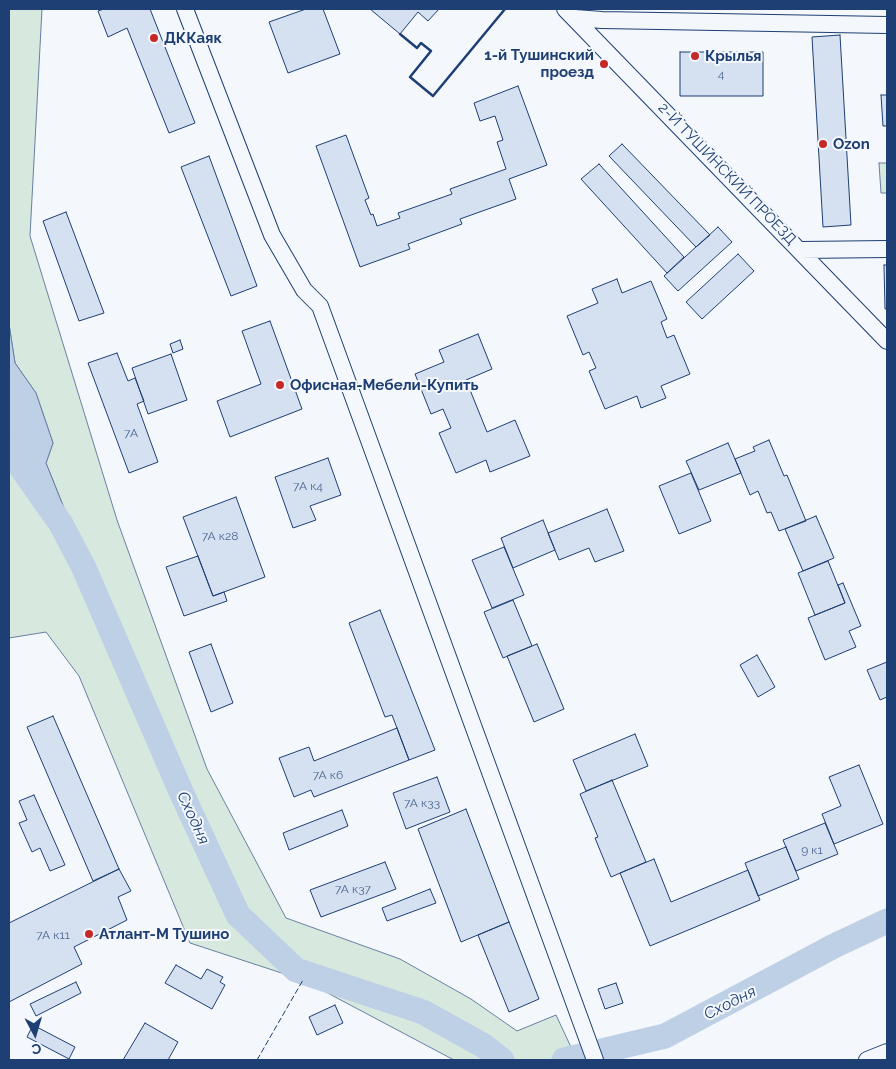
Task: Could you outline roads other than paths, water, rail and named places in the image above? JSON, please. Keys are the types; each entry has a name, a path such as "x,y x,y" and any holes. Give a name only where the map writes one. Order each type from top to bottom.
{"street":[{"path":"185,9 272,235 304,290 320,306 595,1060"},
{"path":"570,13 602,20 887,25"},
{"name":"2-Й ТУШИНСКИЙ ПРОЕЗД","path":"570,13 887,341"},
{"path":"801,250 887,249"},
{"path":"868,1060 887,1052"}],"water":[{"path":"9,324 15,363 36,393 53,443 46,463 64,508 45,520 20,475 9,470"}],"waterway":[{"name":"Сходня","path":"9,450 61,524 84,568 182,794 238,915 296,970 423,1012 484,1046 502,1060"},
{"name":"Сходня","path":"564,1060 665,1036 834,946 887,921"}],"place":[{"name":"ДККаяк","path":"154,38"},
{"name":"Крылья","path":"695,56"},
{"name":"1-й Тушинский проезд","path":"604,64"},
{"name":"Ozon","path":"823,144"},
{"name":"Офисная-Мебели-Купить","path":"280,385"},
{"name":"Атлант-М Тушино","path":"89,934"}]}
